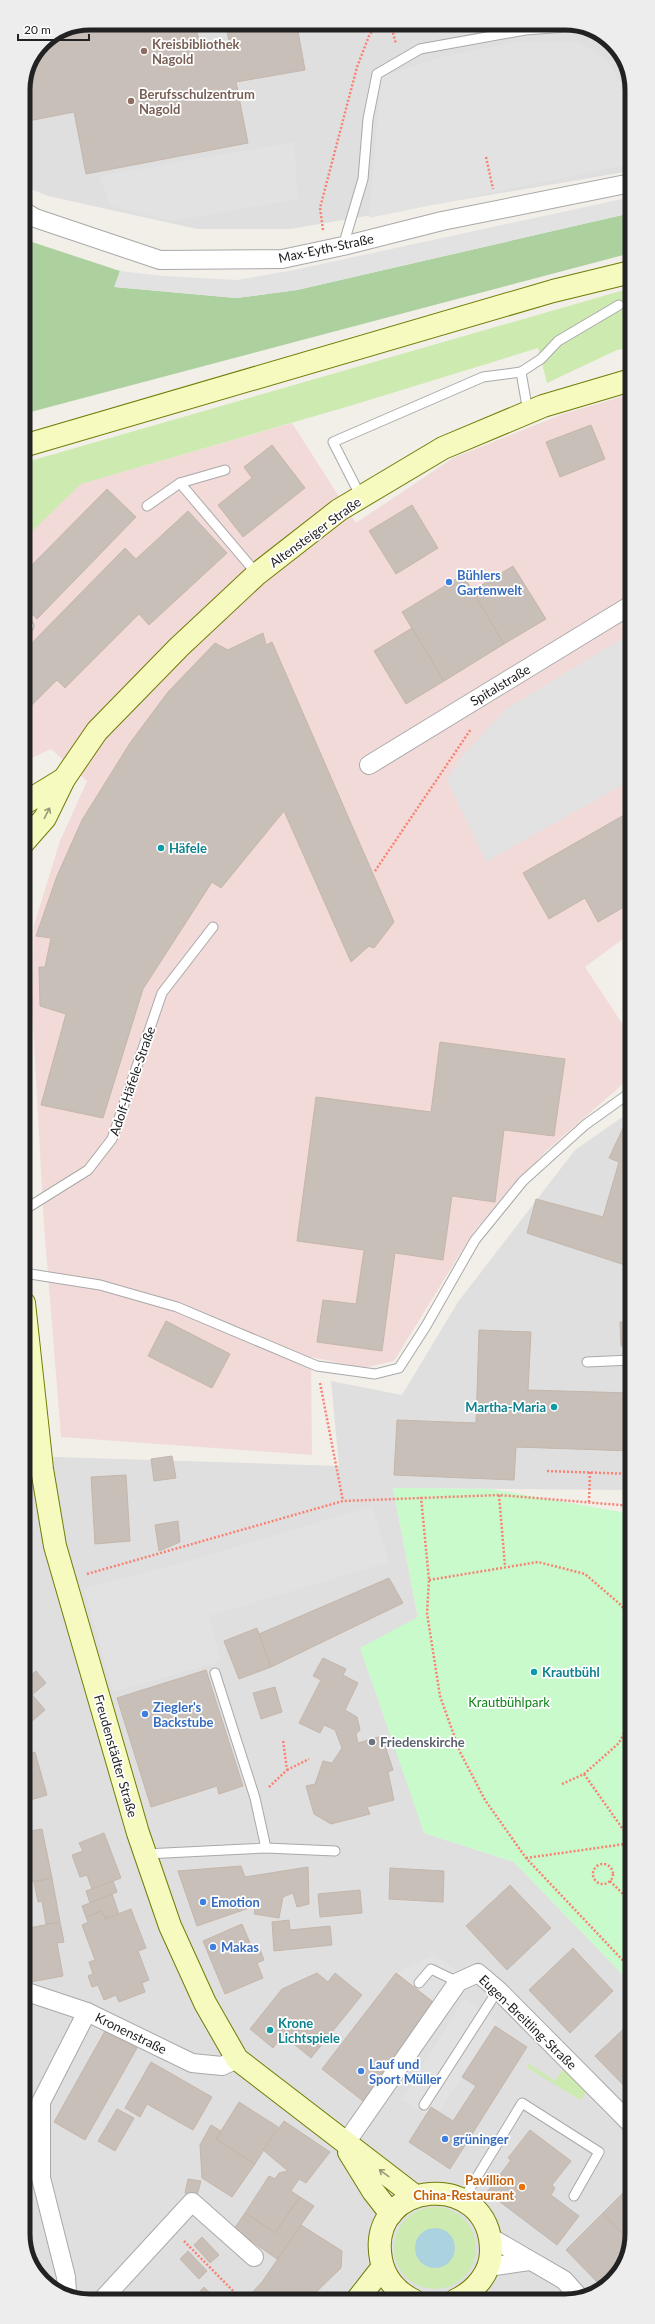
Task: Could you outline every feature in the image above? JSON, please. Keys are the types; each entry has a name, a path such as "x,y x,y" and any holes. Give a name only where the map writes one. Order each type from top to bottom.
{"street":[{"name":"Max-Eyth-Straße","path":"30,215 160,260 282,259 343,246 442,221 625,184"},
{"path":"30,444 553,291 625,273"},
{"name":"Altensteiger Straße","path":"30,836 45,818 64,778 97,732 179,647 257,574 340,510 443,448 528,412 625,382"},
{"name":"Spitalstraße","path":"369,765 625,609"},
{"name":"Altensteiger Straße","path":"30,800 64,778"},
{"name":"Freudenstädter Straße","path":"30,1358 42,1469 55,1546 64,1581 145,1854 173,1933 205,2003 237,2059 345,2144 415,2196"},
{"name":"Eugen-Breitling-Straße","path":"345,2144 458,1982 478,1973 498,1990 625,2118"},
{"name":"Kronenstraße","path":"30,1993 88,2012 192,2063 222,2066 237,2059"},
{"path":"67,2289 66,2277 41,2178 41,2102 88,2012"},
{"name":"Freudenstädter Straße","path":"345,2144 373,2191 391,2214"},
{"path":"402,2294 389,2281 382,2268 379,2249 381,2230 391,2214 402,2203 415,2196 433,2192 451,2194 463,2200 478,2212 486,2224 490,2237 491,2252 488,2267 480,2283 467,2294"},
{"path":"107,2294 192,2202 254,2257"},
{"path":"490,2237 564,2280 576,2293"},
{"path":"488,2267 529,2261"},
{"path":"362,2294 382,2268"}],"lane":[{"path":"343,246 352,221 364,178 368,119 378,74 420,49 525,30"},
{"path":"361,497 334,442 483,377 521,372 541,359 558,341 619,305"},
{"path":"521,372 528,412"},
{"path":"147,506 180,483 225,470"},
{"path":"180,483 257,574"},
{"name":"Adolf-Häfele-Straße","path":"30,1206 88,1170 112,1139 162,993 214,927"},
{"path":"30,1274 100,1285 177,1307 318,1366 375,1374 399,1368 426,1326 475,1240 523,1181 585,1125 625,1096"},
{"path":"587,1362 625,1360"},
{"path":"215,1673 255,1798 266,1848"},
{"path":"145,1854 266,1848 335,1850"},
{"path":"419,1983 431,1969 458,1982"},
{"path":"424,2105 498,1990"},
{"path":"463,2200 522,2103 599,2152 574,2196"}],"path":[{"path":"325,250 320,208 357,67 373,30"},
{"path":"486,157 497,210"},
{"path":"375,871 475,723"},
{"path":"318,1366 343,1501"},
{"path":"547,1471 625,1474"},
{"path":"589,1502 590,1472"},
{"path":"64,1581 343,1501 499,1495 625,1505"},
{"path":"499,1495 505,1566"},
{"path":"421,1497 429,1580 428,1613 442,1703 460,1752 485,1800 526,1858 625,1963"},
{"path":"429,1580 505,1566 538,1562 585,1574 622,1606 625,1612"},
{"path":"562,1784 584,1774 619,1743 625,1731"},
{"path":"283,1740 288,1770"},
{"path":"255,1798 261,1795 288,1770 309,1760"},
{"path":"584,1774 625,1832"},
{"path":"526,1858 625,1843"},
{"path":"605,1864 611,1868 613,1874 610,1881 603,1884 596,1880 594,1872 598,1866 605,1864"},
{"path":"610,1881 625,1896"},
{"path":"169,2226 236,2294"}],"shaded area":[{"path":"569,30 588,35 599,40 605,45 613,53 622,70 624,78 625,172 290,229 197,229 48,196 30,189 31,78 40,56 47,47 56,40 78,31"},
{"path":"517,42 579,42 607,60 625,90 625,165 369,218 381,77 441,57"},
{"path":"294,142 298,199 172,221 111,206 99,176"},
{"path":"625,198 625,214 297,290 236,298 114,287 120,271 164,276 237,280 294,270"},
{"path":"625,396 625,937 585,967 625,1028 625,1082 546,1151 474,1231 394,1361 363,1368 311,1357 312,1455 61,1437 44,1225 32,1008 34,925 60,841 87,781 51,749 30,759 30,525 77,485 292,423 356,523 453,458 563,414"},
{"path":"625,637 625,783 486,862 447,780 463,755 506,709"},
{"path":"625,1115 625,1490 393,1488 418,1618 424,1833 514,1862 625,1977 625,2234 624,2246 619,2261 613,2271 599,2284 577,2293 566,2294 86,2294 74,2292 60,2286 42,2271 31,2246 30,2234 30,1456 339,1466 331,1381 402,1395 458,1302 575,1150"},
{"path":"372,1506 389,1562 209,1616 221,1661 113,1692 84,1588 192,1560"},
{"path":"433,1955 456,1970 437,2005 396,1973"},
{"path":"464,1998 498,2022 439,2112 427,2114 402,2100"}],"green space":[{"path":"625,214 625,255 30,412 30,241 120,271 115,287 236,298 297,290"},
{"path":"625,290 625,349 617,350 547,383 538,348 353,405 81,484 30,533 30,461"},
{"name":"Krautbühlpark","path":"393,1488 491,1489 625,1513 625,1977 514,1862 424,1833 360,1648 418,1617"},
{"path":"529,2064 555,2081 566,2065 590,2088 580,2100 526,2067"},
{"path":"435,2207 451,2211 464,2219 472,2232 476,2248 472,2264 464,2277 451,2285 435,2289 419,2285 406,2277 398,2264 394,2248 398,2232 406,2219 419,2211"}],"water":[{"path":"439,2228 446,2231 452,2237 455,2248 454,2256 446,2265 439,2268 431,2268 424,2265 416,2256 415,2244 418,2237 427,2229"}],"building":[{"name":"Berufsschulzentrum Nagold","path":"90,30 197,30 201,51 230,45 227,30 298,30 305,70 236,82 248,143 86,174 74,112 30,121 31,78 35,67 40,56 47,47 56,40 67,35 78,31"},
{"path":"591,425 605,459 560,477 546,442"},
{"path":"272,445 305,488 243,537 218,505 252,478 244,467"},
{"path":"107,489 136,517 37,619 30,612 30,567"},
{"path":"412,505 438,548 396,574 369,531"},
{"path":"188,511 227,553 149,625 139,614 65,688 57,680 30,707 30,645 125,548 136,559"},
{"path":"513,566 546,619 504,644 472,591"},
{"path":"463,575 504,644 444,681 402,612"},
{"path":"412,628 444,681 406,704 374,651"},
{"name":"Häfele","path":"263,633 266,645 272,642 394,922 374,948 369,946 351,962 284,811 221,888 212,882 143,989 103,1118 41,1105 66,1014 40,1006 39,967 45,967 51,938 36,936 57,876 82,820 130,743 168,692 215,643 228,650"},
{"path":"625,814 625,906 598,922 585,898 549,919 523,873"},
{"path":"440,1042 565,1059 554,1136 504,1130 495,1202 452,1196 443,1260 395,1253 382,1351 317,1342 323,1300 356,1304 364,1250 297,1241 316,1097 431,1112"},
{"path":"623,1128 625,1129 625,1265 527,1233 536,1199 603,1217 619,1162 609,1158"},
{"path":"166,1321 230,1354 212,1388 148,1356"},
{"path":"620,1322 625,1322 625,1346 621,1346"},
{"name":"Martha-Maria","path":"479,1330 531,1332 528,1390 625,1393 625,1451 516,1447 514,1480 394,1475 397,1420 476,1423"},
{"path":"172,1456 176,1478 154,1481 151,1459"},
{"path":"126,1475 130,1541 95,1544 91,1477"},
{"path":"178,1521 180,1542 159,1551 155,1525"},
{"path":"389,1578 403,1603 271,1667 259,1634"},
{"path":"257,1628 271,1667 239,1679 224,1641"},
{"name":"Friedenskirche","path":"323,1658 346,1669 343,1675 358,1683 345,1710 357,1717 360,1730 356,1734 358,1743 382,1736 393,1770 388,1772 394,1800 367,1807 370,1814 331,1824 314,1814 306,1786 315,1784 323,1761 332,1763 342,1748 335,1730 324,1725 320,1733 299,1723 321,1680 313,1676"},
{"path":"206,1670 243,1786 219,1794 217,1786 151,1807 117,1698"},
{"path":"36,1671 46,1683 32,1695 30,1692 30,1676"},
{"path":"275,1687 282,1712 261,1719 253,1693"},
{"path":"30,1692 45,1710 30,1723"},
{"path":"35,1752 47,1795 30,1800 30,1753"},
{"path":"42,1829 52,1878 30,1882 30,1831"},
{"path":"104,1833 121,1878 92,1889 87,1875 80,1877 72,1855 83,1851 79,1843"},
{"path":"241,1866 245,1877 308,1867 309,1904 297,1907 293,1893 283,1897 279,1918 254,1914 255,1906 197,1926 178,1871"},
{"path":"390,1868 444,1871 443,1902 389,1899"},
{"path":"52,1878 60,1922 46,1924 42,1901 38,1902 34,1882"},
{"path":"113,1881 117,1892 90,1903 86,1891"},
{"path":"510,1885 551,1928 507,1970 466,1926"},
{"path":"360,1890 362,1913 320,1917 318,1894"},
{"path":"112,1894 119,1914 105,1919 102,1911 86,1917 82,1906"},
{"path":"131,1909 146,1948 138,1951 149,1980 142,1983 145,1992 119,2002 116,1995 104,2000 98,1985 92,1987 88,1976 93,1974 89,1962 95,1960 82,1925 88,1922 86,1917 102,1911 105,1919"},
{"path":"289,1920 290,1930 330,1926 332,1945 274,1951 272,1922"},
{"path":"60,1922 64,1942 57,1943 63,1976 31,1982 30,1928"},
{"path":"242,1924 253,1950 259,1947 264,1960 257,1963 263,1978 225,1994 203,1941"},
{"path":"573,1948 613,1991 570,2033 529,1990"},
{"path":"317,1973 328,1982 335,1973 362,1995 311,2058 283,2035 273,2048 250,2029 282,1989"},
{"path":"396,1973 437,2005 363,2101 322,2069"},
{"path":"495,2026 527,2047 450,2169 409,2142 431,2107 453,2121 476,2086 462,2077"},
{"path":"625,2028 625,2087 595,2056"},
{"path":"105,2031 137,2048 85,2140 54,2122"},
{"path":"151,2062 212,2097 193,2130 147,2104 140,2117 125,2108"},
{"path":"239,2102 278,2127 255,2164 216,2139"},
{"path":"117,2109 134,2118 115,2151 98,2141"},
{"path":"284,2121 330,2152 306,2183 299,2179 291,2191 300,2197 275,2233 245,2213 269,2176 275,2179 279,2173 288,2171 263,2150"},
{"path":"211,2125 221,2131 216,2139 255,2164 232,2197 202,2178 200,2145"},
{"name":"Pavillion China-Restaurant","path":"530,2130 571,2161 552,2185 555,2188 551,2195 579,2216 557,2245 487,2192 511,2160 508,2158"},
{"path":"188,2179 201,2181 197,2195 185,2193"},
{"path":"623,2193 625,2195 625,2236 603,2213"},
{"path":"300,2197 314,2206 277,2259 234,2229 245,2213 275,2233"},
{"path":"603,2213 625,2236 624,2246 619,2261 613,2271 599,2284 566,2250"},
{"path":"301,2225 342,2251 341,2268 314,2294 251,2294 262,2282"},
{"path":"202,2237 219,2255 210,2263 194,2245"},
{"path":"188,2251 207,2271 199,2279 180,2259"},
{"path":"204,2287 211,2294 198,2294"}],"place":[{"name":"Kreisbibliothek Nagold","path":"144,51"},
{"name":"Berufsschulzentrum Nagold","path":"131,101"},
{"name":"Bühlers Gartenwelt","path":"449,582"},
{"name":"Häfele","path":"161,848"},
{"name":"Martha-Maria","path":"554,1407"},
{"name":"Krautbühl","path":"534,1672"},
{"name":"Ziegler's Backstube","path":"145,1714"},
{"name":"Friedenskirche","path":"372,1742"},
{"name":"Emotion","path":"203,1902"},
{"name":"Makas","path":"213,1947"},
{"name":"Krone Lichtspiele","path":"270,2030"},
{"name":"Lauf und Sport Müller","path":"361,2071"},
{"name":"grüninger","path":"445,2139"},
{"name":"Pavillion China-Restaurant","path":"522,2187"}]}
